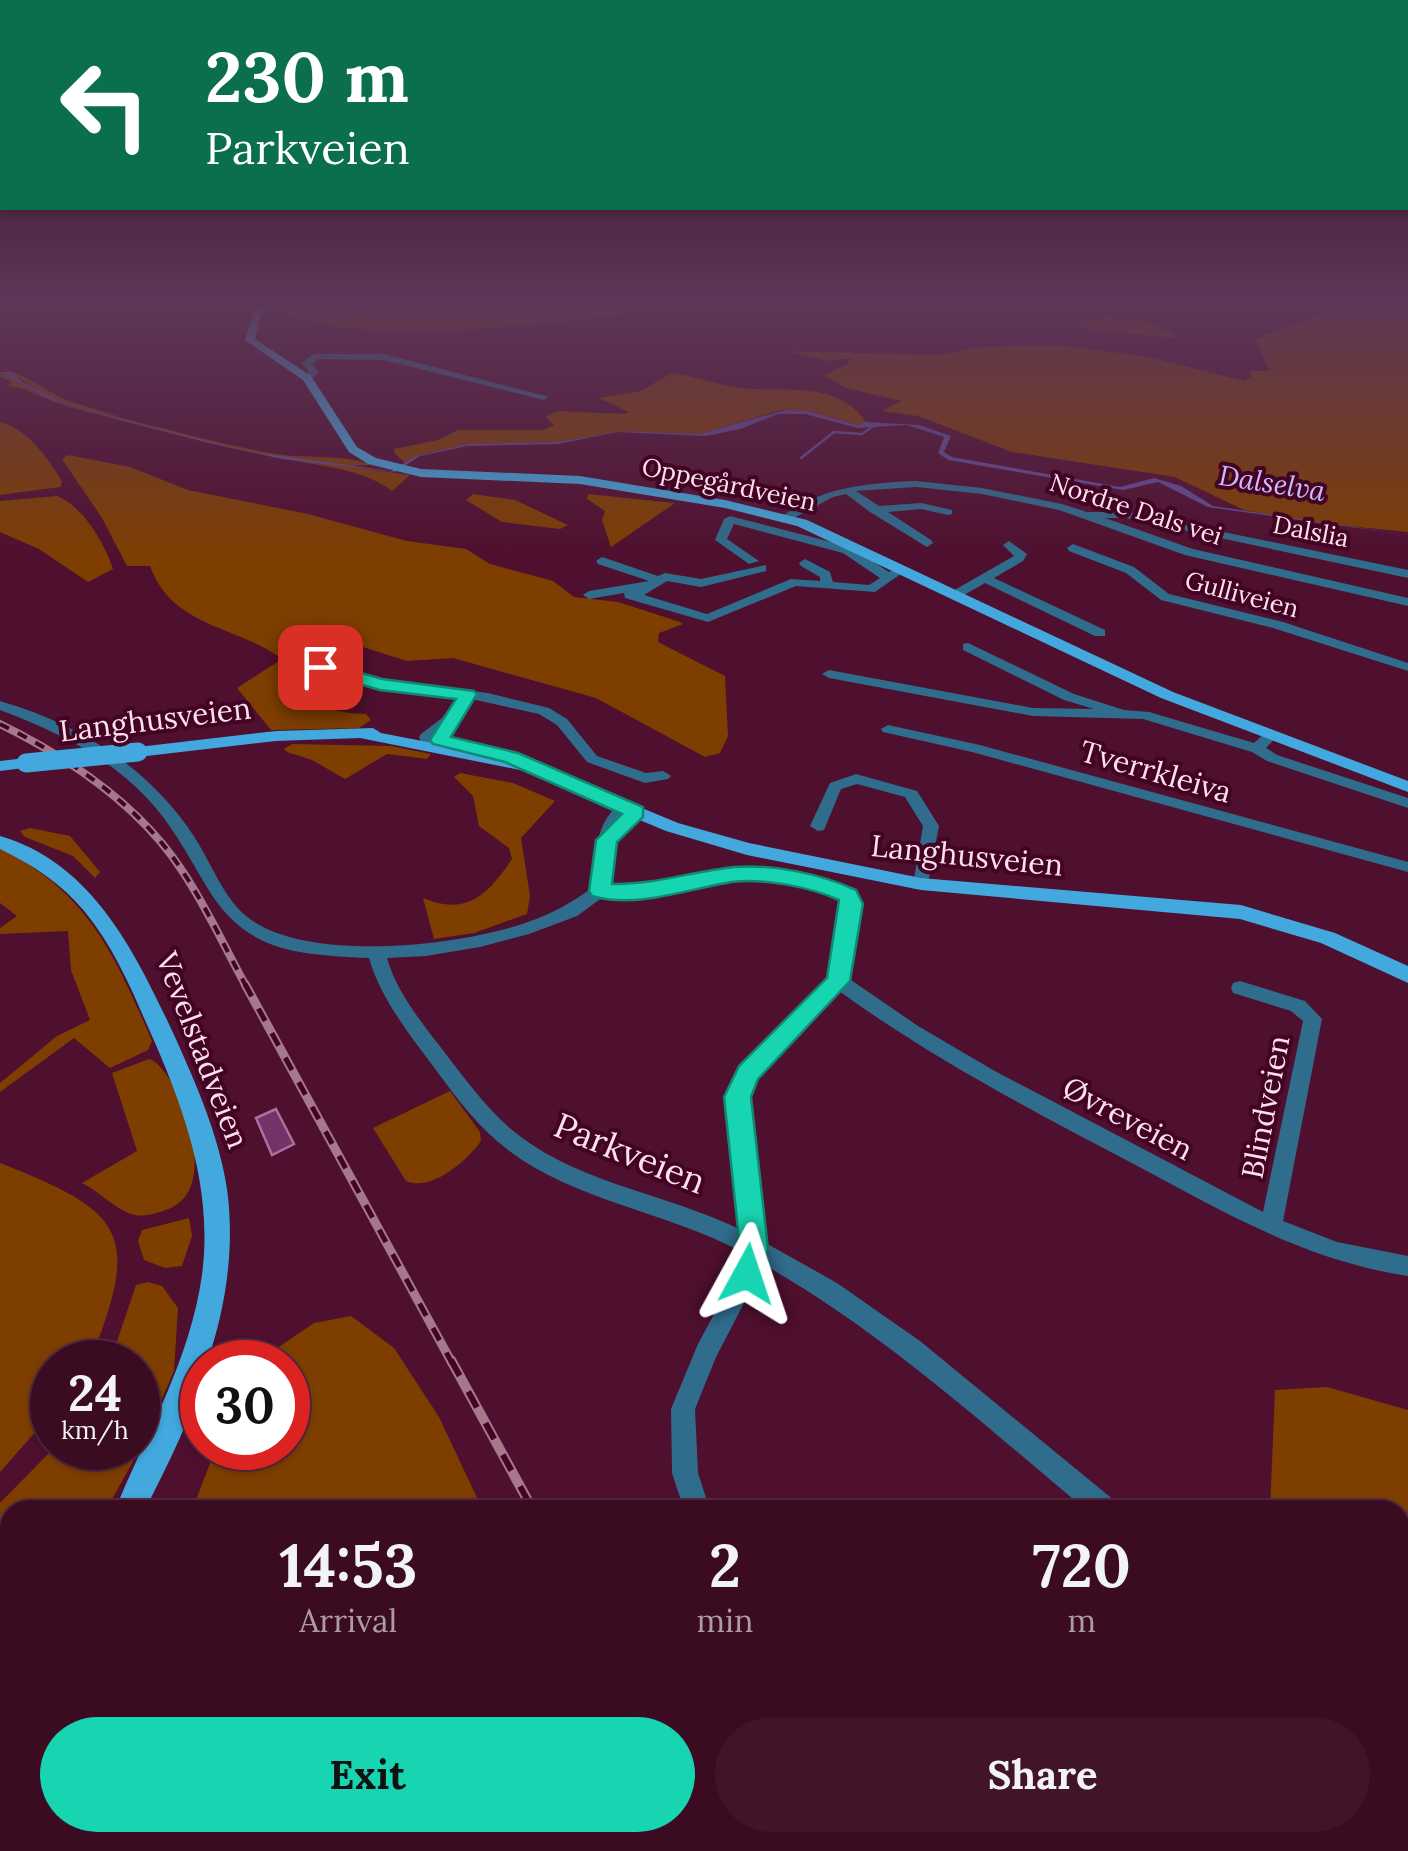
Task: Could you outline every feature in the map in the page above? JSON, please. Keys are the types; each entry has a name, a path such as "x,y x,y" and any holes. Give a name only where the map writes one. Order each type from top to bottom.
{"main road":[{"name":"Oppegårdveien","path":"314,388 353,449 402,470 580,480 786,518 841,538 895,573 955,595 1110,670 1408,788"},
{"name":"Langhusveien","path":"5,763 276,736 362,734 431,740 525,766 728,845 921,884 1241,912 1328,938 1408,975"},
{"name":"Vevelstadveien","path":"0,842 54,870 106,922 156,1022 208,1156 216,1235 206,1316 182,1392 134,1500"}],"street":[{"path":"510,388 544,397"},
{"name":"Nordre Dals vei","path":"786,518 847,490 930,485 1019,496 1088,515 1189,552 1408,602"},
{"path":"847,490 927,543"},
{"path":"874,510 921,506 948,512"},
{"name":"Dalslia","path":"1088,515 1126,514 1408,574"},
{"path":"589,595 642,589 670,576 701,584 757,564 721,540 730,520 848,550 895,573"},
{"path":"955,595 1018,558 1021,554 1009,545"},
{"name":"Gulliveien","path":"1074,548 1130,570 1165,597 1288,628 1408,667"},
{"path":"602,560 642,589 708,618 787,584 827,584 862,590 895,573"},
{"path":"805,564 826,575 827,584"},
{"path":"986,578 1100,633"},
{"path":"968,647 1069,697 1120,714"},
{"path":"320,667 380,684 468,694 549,713 592,759 646,778 663,776"},
{"path":"829,674 1033,712 1120,714 1174,721 1408,803"},
{"path":"431,740 468,694"},
{"path":"0,705 62,727 150,787 233,914 248,926 281,941 376,951 431,948 524,933 562,917 600,891 638,892 737,874 822,883 846,893 852,904 838,981 741,1085 738,1127 754,1249 747,1274 706,1352 683,1410 685,1473 694,1500"},
{"name":"Tverrkleiva","path":"888,729 975,748 1408,867"},
{"path":"1257,749 1270,736"},
{"path":"818,826 835,786 844,780 873,782 910,794 931,826 921,884"},
{"path":"600,891 607,840 630,809"},
{"name":"Parkveien","path":"376,951 381,971 410,1016 475,1104 508,1139 568,1170 720,1230 838,1297 1094,1500"},
{"name":"Øvreveien","path":"838,981 938,1052 1271,1227 1339,1254 1408,1266"},
{"name":"Blindveien","path":"1240,988 1298,1006 1313,1019 1271,1227"}],"shaded area":[{"path":"18,388 31,388 57,402"},
{"path":"30,388 61,402 253,452 391,471 416,456 468,444 557,442 621,431 699,434 785,410 807,411 858,425 865,422 919,425 951,436 944,452 952,457 1120,487 1154,478 1181,486 1213,506 1408,535 1208,507 1158,482 1123,490 948,460 938,453 944,437 907,425 858,428 805,414 778,414 740,429 706,436 618,432 557,444 467,446 420,456 395,472 282,459 209,443 53,401"},
{"path":"36,388 133,420 75,406"},
{"path":"746,388 823,393 853,408 866,422 858,425 808,411 781,410 699,434 621,431 557,442 468,444 419,455 407,464 394,453 394,449 438,440 458,430 543,430 554,425 546,417 558,411 624,414 629,412 598,398 641,391"},
{"path":"848,388 1408,388 1408,532 1317,523 1244,510 1175,477 1012,452 918,416 882,411 901,401"},
{"path":"61,404 251,449 350,459 371,465 345,466 410,475 392,491 344,470 192,439"},
{"path":"0,422 20,431 36,446 62,482 60,487 0,495"},
{"path":"68,455 130,467 188,490 308,514 407,541 466,549 490,564 553,581 574,597 618,602 680,622 683,624 659,633 658,642 725,676 728,736 720,753 705,757 596,698 453,658 407,661 347,642 293,668 311,698 331,709 366,714 371,720 359,728 271,730 237,688 282,659 190,614 160,586 150,566 127,566 102,518 62,459"},
{"path":"473,494 515,500 568,525 560,529 502,522 466,500"},
{"path":"588,494 675,503 611,547 602,520 605,511 587,499"},
{"path":"57,496 76,508 92,527 113,569 88,582 39,549 0,532 0,501"},
{"path":"292,744 391,746 431,754 427,759 387,754 345,779 284,749"},
{"path":"460,773 513,783 555,801 521,838 530,896 527,914 474,933 434,939 423,898 452,905 474,899 494,883 512,859 509,848 479,826 473,796 454,777"},
{"path":"30,828 70,836 100,872 95,878 73,856 25,837 20,831"},
{"path":"0,849 55,884 95,929 139,1010 152,1041 148,1050 110,1068 74,1038 0,1092 0,1083 57,1036 90,1020 71,970 68,931 0,934 0,928 17,916 0,903"},
{"path":"149,1059 160,1066 182,1104 195,1155 193,1179 184,1198 166,1210 139,1215 122,1210 82,1183 137,1151 112,1073"},
{"path":"450,1091 480,1132 481,1141 448,1173 426,1182 406,1181 373,1128"},
{"path":"0,1163 75,1197 98,1214 112,1233 117,1256 115,1284 98,1340 30,1340 30,1438 0,1472"},
{"path":"189,1218 192,1236 182,1266 165,1268 144,1260 138,1241 142,1230"},
{"path":"148,1282 162,1286 178,1308 174,1371 160,1403 160,1340 117,1340 136,1285"},
{"path":"351,1316 394,1348 439,1417 478,1500 196,1500 207,1470 310,1470 310,1340 289,1340 314,1323"},
{"path":"1327,1387 1408,1410 1408,1500 1270,1500 1275,1390"},
{"path":"32,1470 128,1470 112,1500 3,1500"}],"building":[{"path":"276,1109 294,1144 272,1155 256,1118"}],"waterway":[{"path":"801,458 834,432 862,434 876,424"}],"railway":[{"path":"0,724 77,768 146,825 192,886 246,986"},
{"path":"245,984 452,1363"},
{"path":"451,1360 528,1500"}],"route":[{"path":"320,667 380,684 468,694 447,721 447,730 440,740 512,758 636,812 607,840 600,891 638,892 737,874 822,883 848,895 852,904 838,981 748,1073 741,1085 738,1127 754,1249 747,1274"}],"water label":[{"name":"Dalselva","path":"1272,483"}]}
